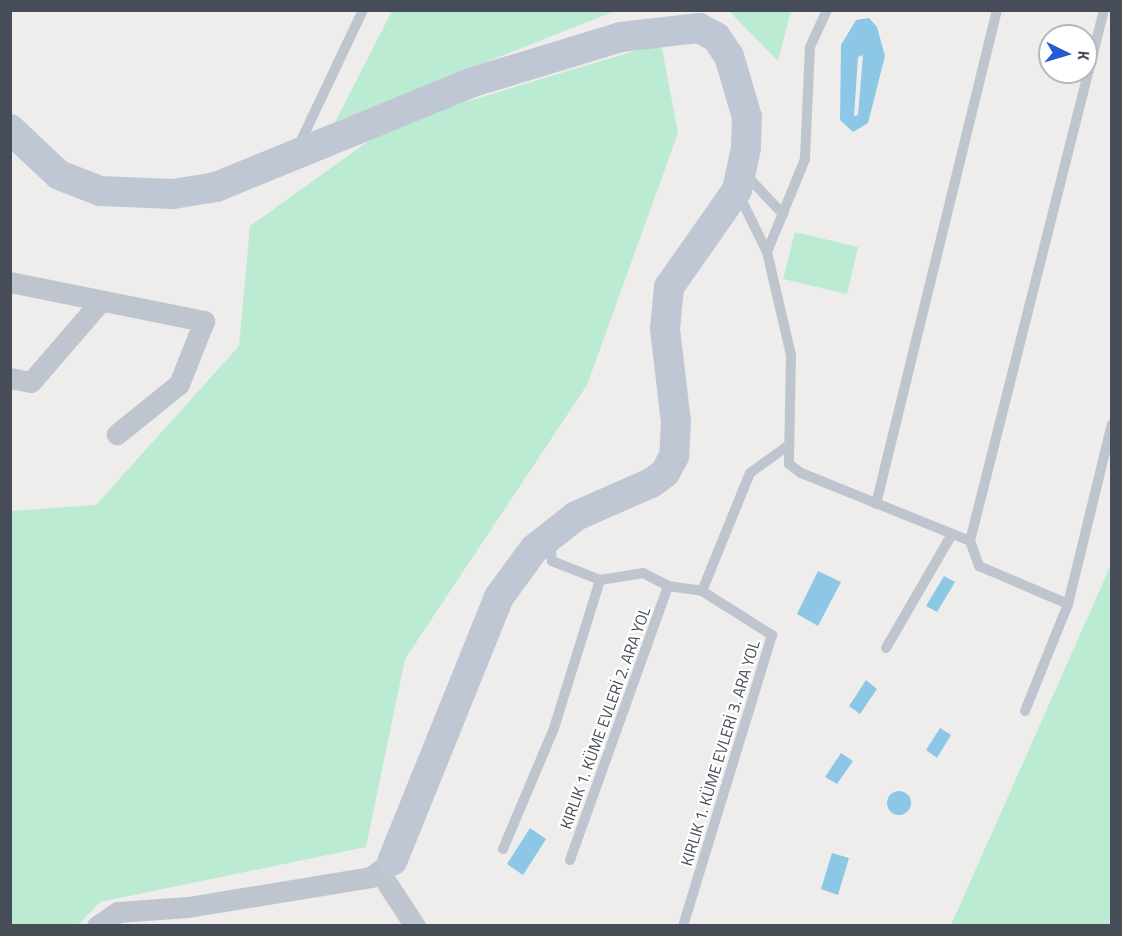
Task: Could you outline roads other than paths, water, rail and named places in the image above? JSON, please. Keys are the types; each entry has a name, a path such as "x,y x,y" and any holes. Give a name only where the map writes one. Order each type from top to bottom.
{"street":[{"path":"10,129 59,175 132,195 216,187 473,82 621,36 680,26 716,38 729,56 747,117 739,180 669,287 665,329 677,439 665,473 576,516 549,536 534,549 499,597 386,866 371,878 188,907 118,912 97,926"},
{"path":"10,282 100,302 204,321 179,384 117,434"},
{"path":"10,378 31,382 100,302"},
{"path":"386,866 415,926"}],"lane":[{"path":"294,155 363,10"},
{"path":"767,252 805,159 810,47 827,10"},
{"path":"876,504 998,10"},
{"path":"1068,604 979,566 970,541 1104,10"},
{"path":"739,180 783,214"},
{"path":"739,180 767,252 791,355 793,408 786,447 789,464 801,473 970,541"},
{"path":"1025,711 1068,604 1112,424"},
{"path":"702,591 750,472 786,447"},
{"path":"886,648 952,534"},
{"path":"502,849 554,728 600,580 552,561 549,536"},
{"name":"KIRLIK 1. KÜME EVLERİ 3. ARA YOL","path":"600,580 643,573 668,586 702,591 772,636 683,926"},
{"name":"KIRLIK 1. KÜME EVLERİ 2. ARA YOL","path":"570,860 668,586"}],"water":[{"path":"869,18 877,27 885,56 868,123 853,132 840,120 841,45 856,20","holes":["863,55 858,115 854,116 858,57"]},
{"path":"818,571 841,582 818,626 797,614"},
{"path":"944,576 955,582 937,612 926,606"},
{"path":"866,680 877,689 860,714 849,706"},
{"path":"940,728 951,735 937,758 926,750"},
{"path":"841,753 853,761 837,784 825,777"},
{"path":"899,791 907,795 911,803 907,811 899,815 891,811 887,803 891,795"},
{"path":"530,828 546,839 523,875 507,864"},
{"path":"832,853 849,858 838,895 821,889"}]}
